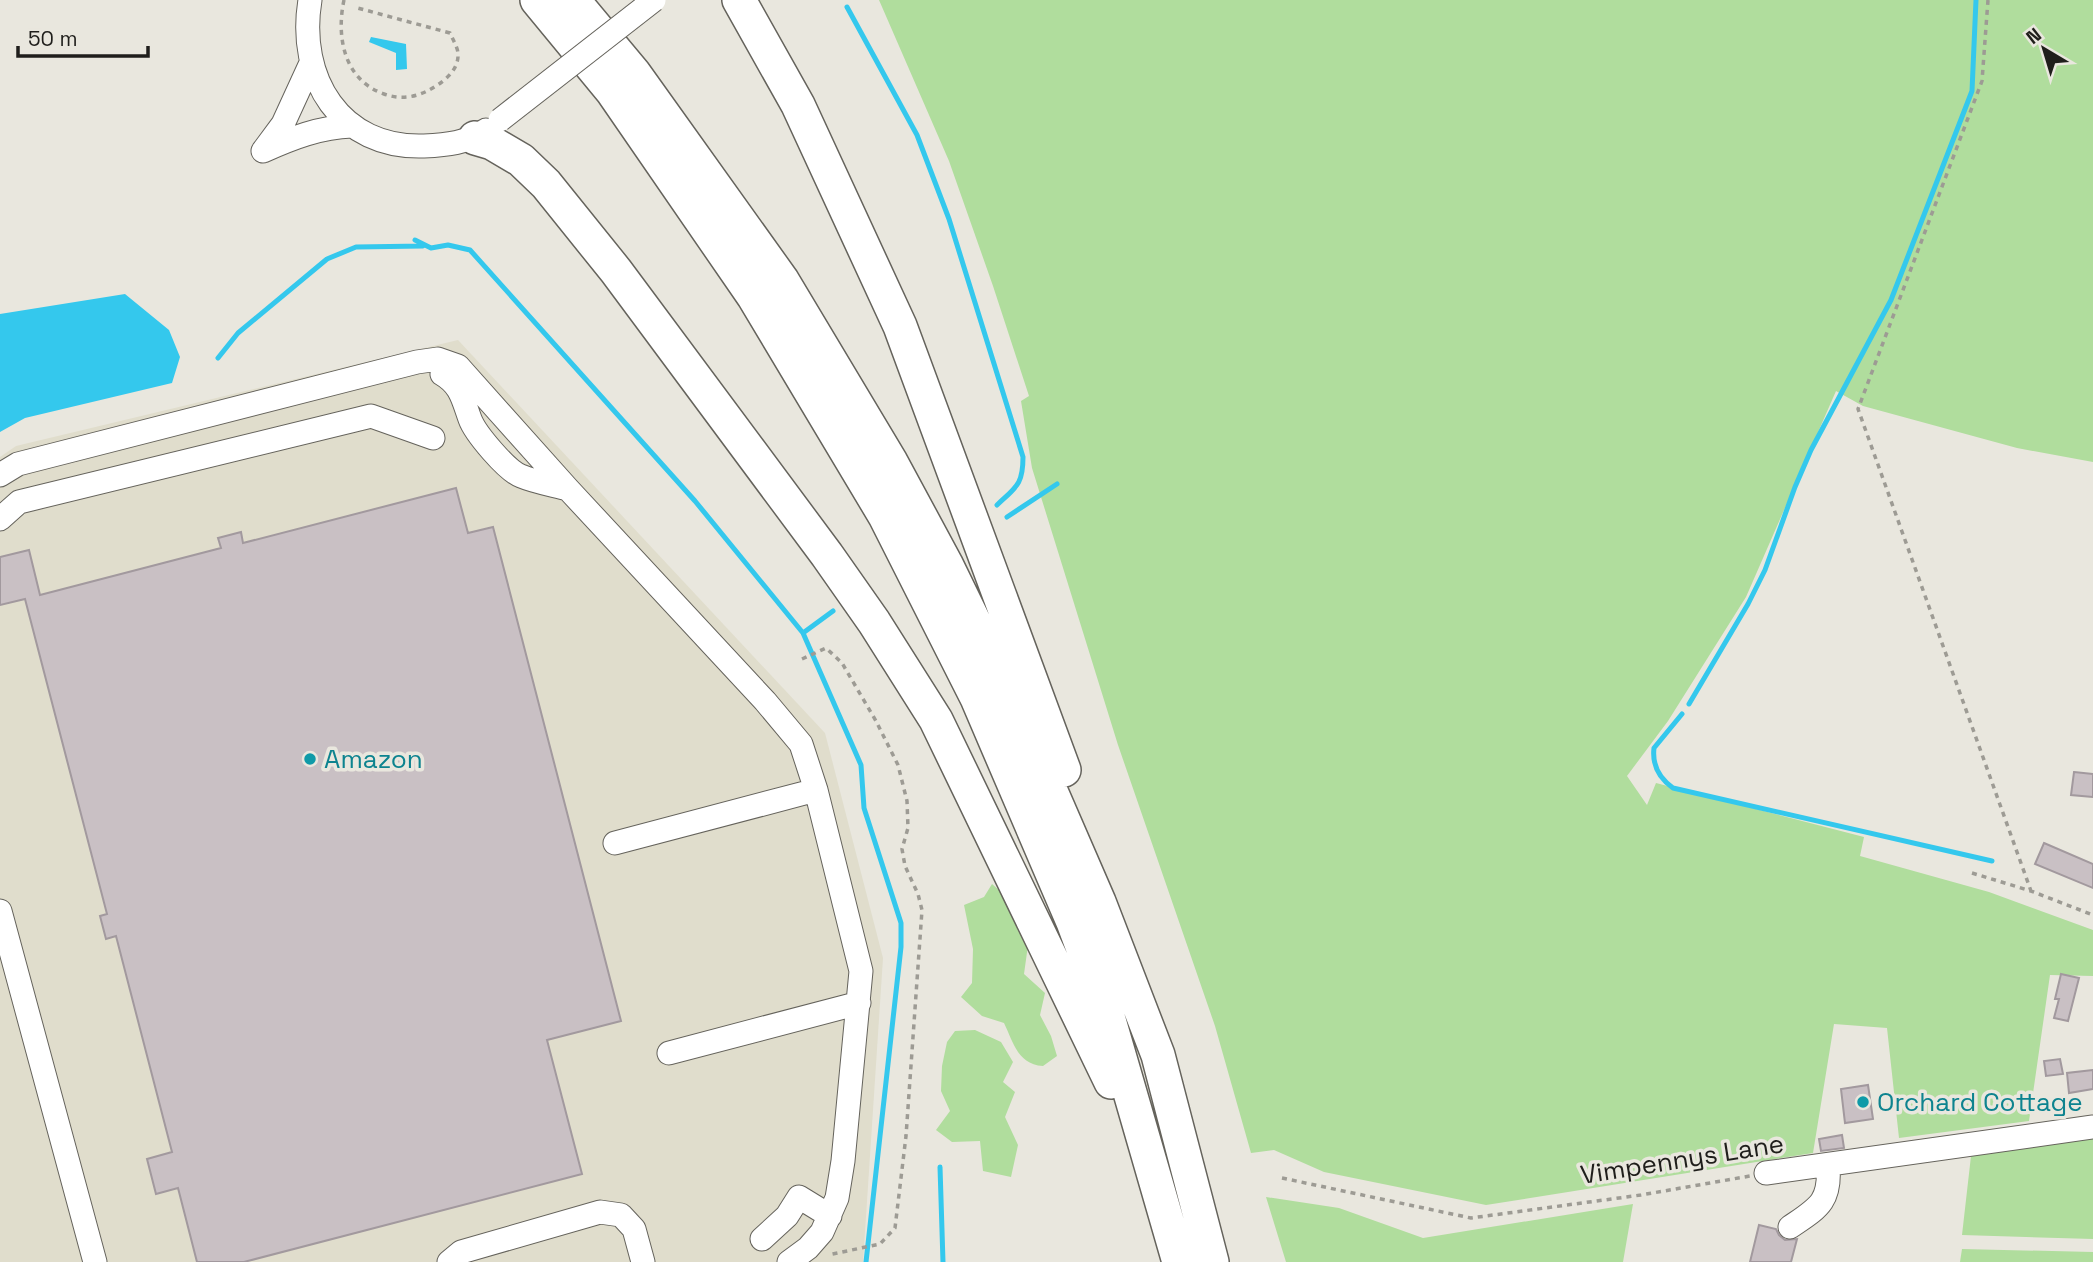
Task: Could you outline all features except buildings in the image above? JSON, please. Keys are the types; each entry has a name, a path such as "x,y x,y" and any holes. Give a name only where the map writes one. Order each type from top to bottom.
{"highway":[{"path":"537,0 612,91 754,297 885,516 977,698 1073,922 1107,1013 1179,1262"},
{"path":"573,0 634,73 782,280 891,462 946,564 1004,683 1099,902 1158,1055"},
{"path":"739,0 798,106 900,326 1136,963 1212,1262"},
{"path":"487,129 492,143 521,160 546,184 616,271 874,622 936,720 1153,1169"}],"street":[{"path":"310,0 307,29 311,63 320,88 334,110 352,126 385,142 414,146 443,145 487,129 654,0"},
{"path":"311,63 283,124 263,150 314,131 352,126"},
{"path":"0,475 18,464 417,362 438,359 458,366 801,744 816,790 862,971 837,1198 821,1231 808,1248 789,1262"},
{"path":"0,519 19,502 371,416 433,438"},
{"path":"615,842 816,790"},
{"path":"0,911 95,1262"},
{"path":"669,1053 859,1003"},
{"name":"Vimpennys Lane","path":"1766,1173 2093,1127"},
{"path":"1790,1227 1819,1207 1826,1198 1828,1165"},
{"path":"762,1239 788,1216 799,1197 830,1216"},
{"path":"449,1262 461,1252 600,1212 621,1215 634,1229 643,1262"}],"path":[{"path":"344,0 341,42 351,70 374,90 396,98 424,94 446,79 455,68 458,56 450,33 354,7"},
{"path":"1987,0 1982,81 1858,409 2031,891"},
{"path":"802,659 825,648 842,663 898,765 907,801 908,828 902,849 905,866 922,910 906,1136 895,1228 880,1244 860,1249 821,1256 808,1248"},
{"path":"1972,873 2031,891 2093,915"},
{"name":"Vimpennys Lane","path":"1282,1178 1471,1218 1641,1195 1766,1173"}],"shaded area":[{"path":"458,340 825,733 883,958 863,1262 0,1262 0,457 16,446"}],"green space":[{"path":"879,0 2093,0 2093,462 2017,448 1863,406 1836,391 1746,597 1668,721 1627,776 1647,805 1656,783 1864,837 1860,856 1989,892 2093,930 2093,976 2050,975 2029,1121 1899,1138 1887,1028 1834,1024 1813,1153 1486,1205 1324,1172 1274,1150 1251,1153 1215,1026 1118,745 1032,468 1021,401 1029,396 949,161"},
{"path":"992,884 1007,897 1029,938 1024,974 1045,993 1040,1015 1051,1036 1057,1056 1043,1066 1022,1057 1004,1023 982,1016 961,997 972,983 973,949 964,905 984,897"},
{"path":"975,1030 1001,1042 1013,1062 1003,1082 1015,1092 1005,1117 1018,1145 1011,1177 983,1171 980,1141 952,1142 936,1130 950,1111 941,1091 947,1042 955,1031"},
{"path":"2093,1138 2093,1239 1962,1235 1971,1156"},
{"path":"1266,1197 1339,1208 1423,1238 1633,1204 1623,1262 1286,1262"},
{"path":"1962,1249 2093,1252 2093,1262 1960,1262"}],"water":[{"path":"371,37 406,44 407,69 396,70 396,53 369,42"},
{"path":"125,294 169,330 180,357 172,383 25,418 0,432 0,314"}],"waterway":[{"path":"1689,704 1748,604 1765,570 1811,450 1891,300 1972,91 1976,0"},
{"path":"847,7 917,135 949,219 1023,457 1020,480 997,505"},
{"path":"415,240 431,248 448,245 470,250 695,501 803,633 861,765 864,808 901,923 901,947 866,1262"},
{"path":"218,358 238,333 327,259 356,247 423,246"},
{"path":"1007,517 1057,484"},
{"path":"803,633 833,611"},
{"path":"1682,714 1654,748 1658,771 1673,788 1992,861"},
{"path":"940,1167 943,1262"}],"place":[{"name":"Amazon","path":"310,759"},
{"name":"Orchard Cottage","path":"1863,1102"}]}
